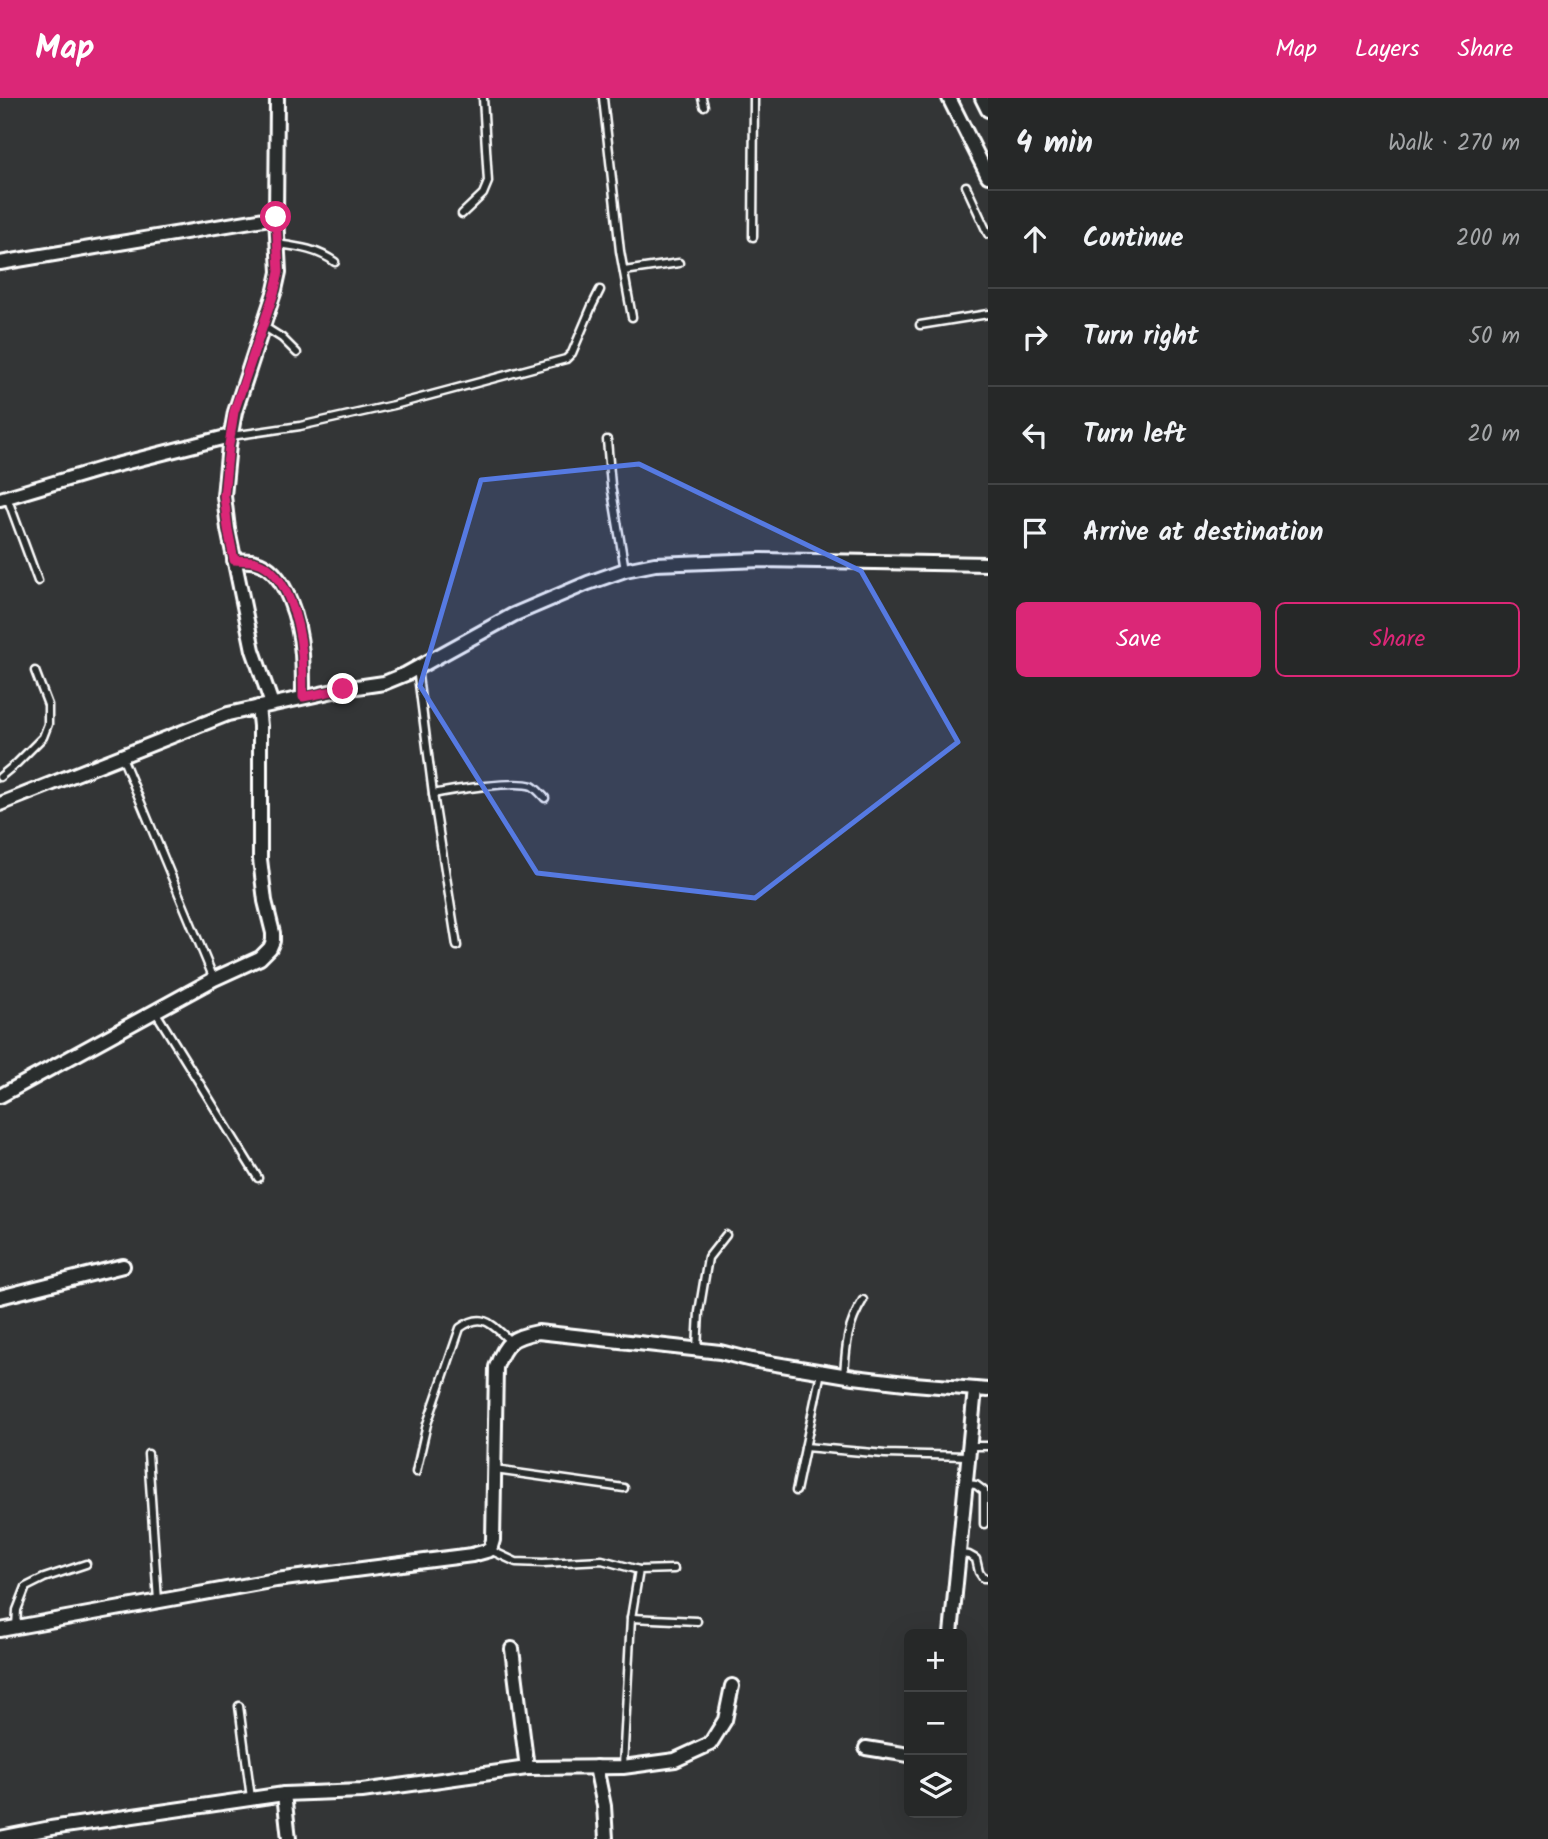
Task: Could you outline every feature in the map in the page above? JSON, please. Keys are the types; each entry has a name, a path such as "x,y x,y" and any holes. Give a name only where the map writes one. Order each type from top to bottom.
{"street":[{"path":"272,704 253,650 228,529 224,496 234,412 279,272 276,217 277,98"},
{"path":"949,98 988,176"},
{"path":"982,98 988,110"},
{"path":"0,263 276,217"},
{"path":"4,498 104,468 230,436"},
{"path":"234,560 256,562 270,569 282,584 297,622 302,652 303,697"},
{"path":"0,804 228,714 343,689 384,683 417,668 513,615 625,570 655,564 761,560 988,564"},
{"path":"0,1096 214,979 260,958 270,948 273,933 264,901 260,859 258,707"},
{"path":"0,1297 122,1266"},
{"path":"0,1630 276,1580 472,1555 490,1550 493,1540 496,1367 510,1340 538,1332 720,1352 844,1375 981,1390 969,1451 952,1629"},
{"path":"512,1649 527,1768"},
{"path":"0,1838 284,1794 362,1791 527,1768 623,1767 675,1760 710,1744 725,1720 732,1686"},
{"path":"866,1748 904,1754"},
{"path":"596,1767 604,1806 606,1839"},
{"path":"284,1794 289,1839"}],"lane":[{"path":"463,214 483,194 488,182 483,98"},
{"path":"603,98 632,317"},
{"path":"753,237 754,98"},
{"path":"966,186 988,234"},
{"path":"277,243 307,248 322,253 335,262"},
{"path":"624,271 680,263"},
{"path":"230,436 300,426 380,408 566,359 572,353 600,290"},
{"path":"920,326 988,314"},
{"path":"263,326 282,338 298,353"},
{"path":"607,440 611,485 625,570"},
{"path":"4,498 38,581"},
{"path":"417,668 433,794 457,946"},
{"path":"0,777 43,737 48,724 48,705 35,671"},
{"path":"121,757 214,979"},
{"path":"433,794 464,788 518,785 533,786 545,798"},
{"path":"155,1012 258,1178"},
{"path":"697,1350 699,1312 708,1258 726,1236"},
{"path":"844,1375 847,1338 855,1313 863,1300"},
{"path":"416,1472 427,1424 460,1328 479,1319 510,1340"},
{"path":"796,1491 821,1371"},
{"path":"805,1447 884,1454 969,1451 988,1446"},
{"path":"148,1454 159,1601"},
{"path":"495,1469 624,1488"},
{"path":"967,1483 984,1491 984,1524"},
{"path":"490,1550 516,1562 602,1560 639,1570 674,1569"},
{"path":"959,1554 976,1559 979,1572 983,1578 988,1578"},
{"path":"16,1628 17,1610 26,1587 86,1564"},
{"path":"623,1767 631,1618 639,1570"},
{"path":"631,1618 697,1621"},
{"path":"239,1706 251,1799"}],"highlighted area":[{"path":"639,464 861,571 958,742 755,898 537,873 420,686 481,480"}],"route":[{"path":"276,217 279,272 234,412 224,496 228,529 234,560 256,562 270,569 282,584 290,601 302,652 303,697 343,689"}]}
